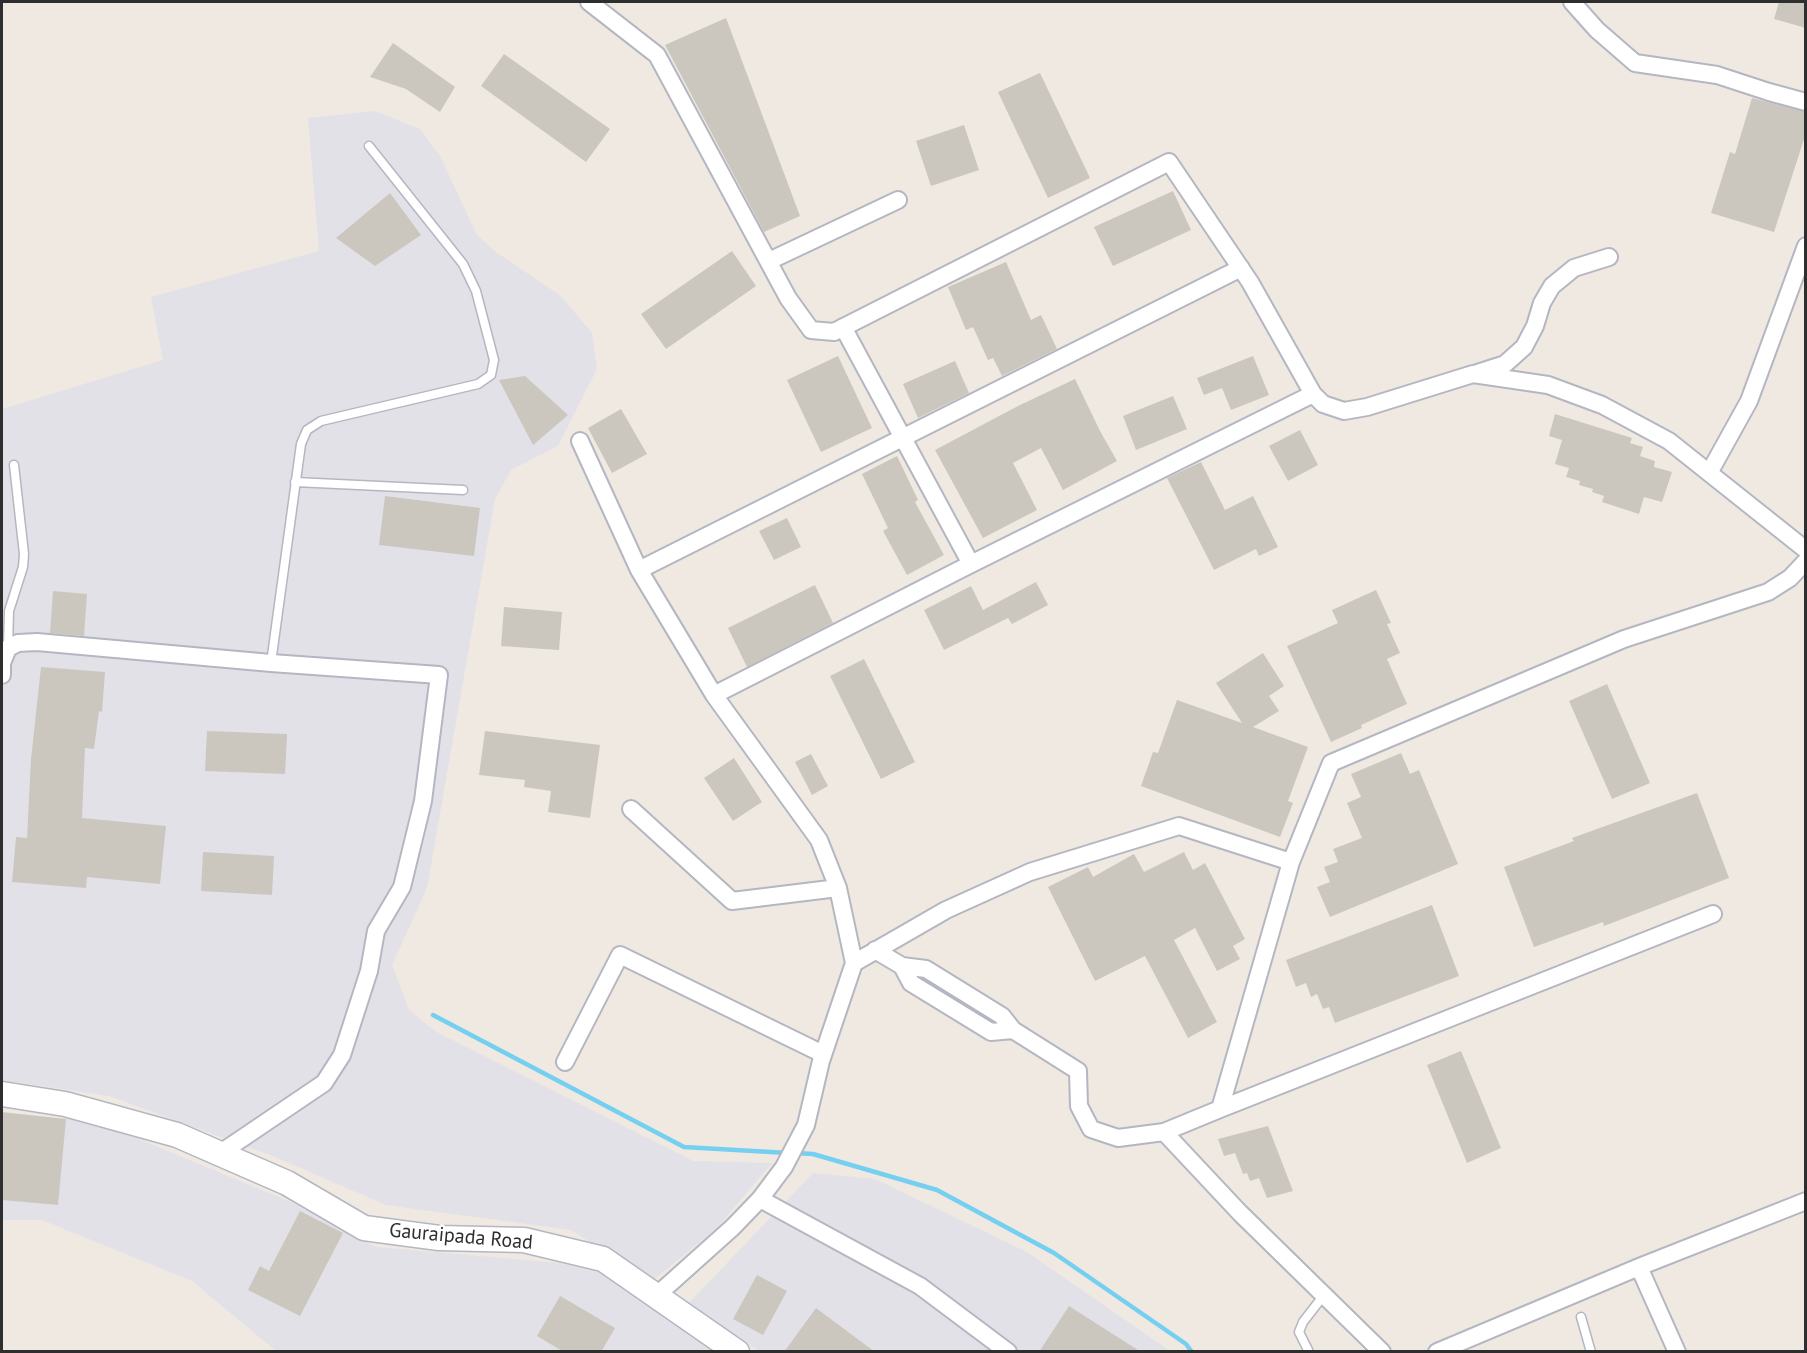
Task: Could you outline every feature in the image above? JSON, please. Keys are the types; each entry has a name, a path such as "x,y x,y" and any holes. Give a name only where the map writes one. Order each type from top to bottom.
{"street":[{"path":"589,2 657,55 788,298 811,330 834,332 1169,162 1241,268 1313,394 1323,404 1344,411 1367,407 1505,364 1524,347 1535,326 1542,303 1552,286 1574,268 1609,257"},
{"path":"1572,2 1597,30 1635,63 1717,75 1806,102"},
{"path":"768,261 898,200"},
{"path":"1708,473 1749,402 1806,246"},
{"path":"639,570 902,436 1241,268"},
{"path":"843,327 971,564"},
{"path":"1473,374 1548,385 1602,405 1669,441 1806,550"},
{"path":"714,695 1313,394"},
{"path":"580,441 639,570 714,695 819,840 838,888 854,963 823,1054 807,1125 784,1167 733,1227 656,1296"},
{"path":"1220,1109 1291,862 1330,763 1624,639 1768,592 1790,578 1806,561"},
{"path":"2,675 2,663 8,648 18,643 37,642 439,675 423,801 402,887 376,931 369,971 342,1055 324,1083 219,1154"},
{"path":"631,809 732,902 838,888"},
{"path":"854,963 945,910 1030,872 1179,826 1291,862"},
{"path":"875,950 902,966 912,983 991,1032 1013,1030 1078,1071 1079,1106 1090,1129 1118,1138 1164,1132 1713,914"},
{"path":"565,1062 620,956 823,1054"},
{"name":"Gauraipada Road","path":"2,1094 65,1104 177,1135 287,1183 364,1228 439,1238 524,1240 603,1258 737,1352"},
{"path":"1164,1132 1240,1213 1382,1352"},
{"path":"760,1198 920,1286 1008,1352"},
{"path":"1437,1352 1638,1267 1806,1201"},
{"path":"1638,1267 1677,1352"}],"lane":[{"path":"271,663 301,444 308,430 321,421 478,384 491,375 494,360 476,291 463,264 369,146"},
{"path":"8,648 9,611 24,560 14,465"},
{"path":"295,482 463,490"},
{"path":"1310,1352 1299,1332 1303,1322 1324,1295"},
{"path":"1581,1317 1592,1352"}],"shaded area":[{"path":"375,111 420,129 440,156 477,235 496,252 561,296 592,333 597,369 558,446 511,470 495,499 427,888 392,965 409,1010 435,1031 693,1161 772,1163 717,1228 652,1281 571,1230 386,1205 270,1155 109,1096 15,1082 2,1084 2,619 5,618 2,607 2,409 163,360 151,297 319,251 308,118"},
{"path":"2,1117 91,1119 293,1203 376,1247 560,1263 614,1276 726,1351 276,1351 192,1281 42,1220 2,1220"},
{"path":"813,1173 875,1179 1027,1252 1170,1351 759,1351 688,1304"}],"building":[{"path":"1779,2 1806,2 1806,28 1774,19"},
{"path":"726,18 800,216 764,232 665,45"},
{"path":"393,43 455,87 440,112 406,89 370,77"},
{"path":"504,54 610,129 586,162 481,86"},
{"path":"1040,73 1090,178 1048,198 998,92"},
{"path":"1752,98 1806,112 1806,133 1774,232 1711,213 1730,152 1735,154"},
{"path":"964,125 979,170 931,186 916,141"},
{"path":"1173,191 1191,230 1113,266 1094,227"},
{"path":"390,193 421,235 375,266 336,238"},
{"path":"732,251 756,286 666,349 641,314"},
{"path":"1006,262 1031,320 1041,315 1057,349 1002,376 993,358 988,360 973,327 966,330 948,287"},
{"path":"838,356 872,428 821,452 787,380"},
{"path":"1253,356 1269,395 1231,410 1222,388 1204,395 1197,378"},
{"path":"955,361 969,393 918,418 903,384"},
{"path":"525,376 568,415 533,445 499,380"},
{"path":"1075,379 1117,461 1063,490 1041,448 1013,463 1037,510 983,538 935,450"},
{"path":"1173,396 1187,429 1136,450 1123,416"},
{"path":"621,409 647,454 612,473 588,428"},
{"path":"1555,414 1632,438 1630,443 1643,447 1640,456 1655,461 1654,467 1672,472 1662,502 1644,497 1639,514 1602,502 1604,496 1592,492 1593,489 1579,485 1580,481 1566,477 1569,468 1555,464 1562,440 1549,436"},
{"path":"1300,430 1318,465 1288,481 1269,446"},
{"path":"897,456 918,500 915,502 944,555 907,575 883,531 888,528 862,474"},
{"path":"1201,462 1225,510 1253,496 1278,547 1259,556 1256,549 1214,570 1167,478"},
{"path":"385,496 480,508 474,556 379,545"},
{"path":"787,518 801,547 774,560 759,531"},
{"path":"1036,582 1048,605 1012,624 1008,618 944,650 924,610 971,586 983,610"},
{"path":"815,585 833,623 747,667 728,628"},
{"path":"1376,590 1391,623 1387,624 1400,653 1387,659 1407,704 1331,742 1287,646 1338,623 1332,610"},
{"path":"53,591 87,594 84,636 50,633"},
{"path":"504,607 562,612 559,650 501,646"},
{"path":"1263,653 1284,686 1269,696 1279,711 1253,727 1308,747 1288,801 1293,803 1280,837 1141,786 1153,752 1158,753 1177,700 1242,723 1216,683"},
{"path":"864,659 915,762 881,779 830,676"},
{"path":"41,667 105,672 102,712 99,711 94,749 85,748 82,818 166,826 160,884 87,877 86,888 12,882 16,837 27,838 31,759"},
{"path":"1607,684 1650,783 1612,799 1569,701"},
{"path":"207,731 287,734 285,774 205,771"},
{"path":"485,731 600,745 590,818 548,812 551,791 524,787 525,780 479,775"},
{"path":"1401,753 1410,774 1419,770 1458,864 1330,917 1317,887 1330,882 1324,867 1338,862 1333,849 1362,838 1347,803 1361,797 1351,774"},
{"path":"811,754 828,786 812,795 795,762"},
{"path":"734,758 762,802 733,821 704,778"},
{"path":"1697,793 1729,878 1604,926 1603,922 1534,947 1504,867 1574,841 1572,838"},
{"path":"203,852 274,856 272,895 201,891"},
{"path":"1184,852 1193,870 1205,863 1245,939 1233,946 1240,959 1217,971 1195,928 1174,940 1217,1022 1188,1038 1145,956 1095,981 1048,887 1088,867 1093,877 1134,854 1144,872"},
{"path":"1432,905 1459,976 1335,1023 1329,1007 1323,1009 1317,994 1311,997 1306,983 1296,987 1286,960"},
{"path":"1461,1051 1501,1148 1467,1163 1427,1065"},
{"path":"2,1112 66,1119 58,1205 2,1200"},
{"path":"1268,1126 1293,1191 1267,1198 1259,1178 1250,1181 1247,1173 1243,1174 1235,1153 1224,1156 1218,1139"},
{"path":"300,1211 343,1233 300,1316 248,1290 260,1266 269,1271"},
{"path":"757,1275 787,1291 763,1335 733,1319"},
{"path":"560,1296 615,1328 601,1352 564,1352 537,1336"},
{"path":"1069,1306 1141,1352 1039,1352"},
{"path":"816,1308 875,1352 784,1352"}],"waterway":[{"path":"433,1015 684,1147 788,1153"},
{"path":"796,1153 813,1154 937,1190 1054,1253 1186,1344 1192,1352"}]}
